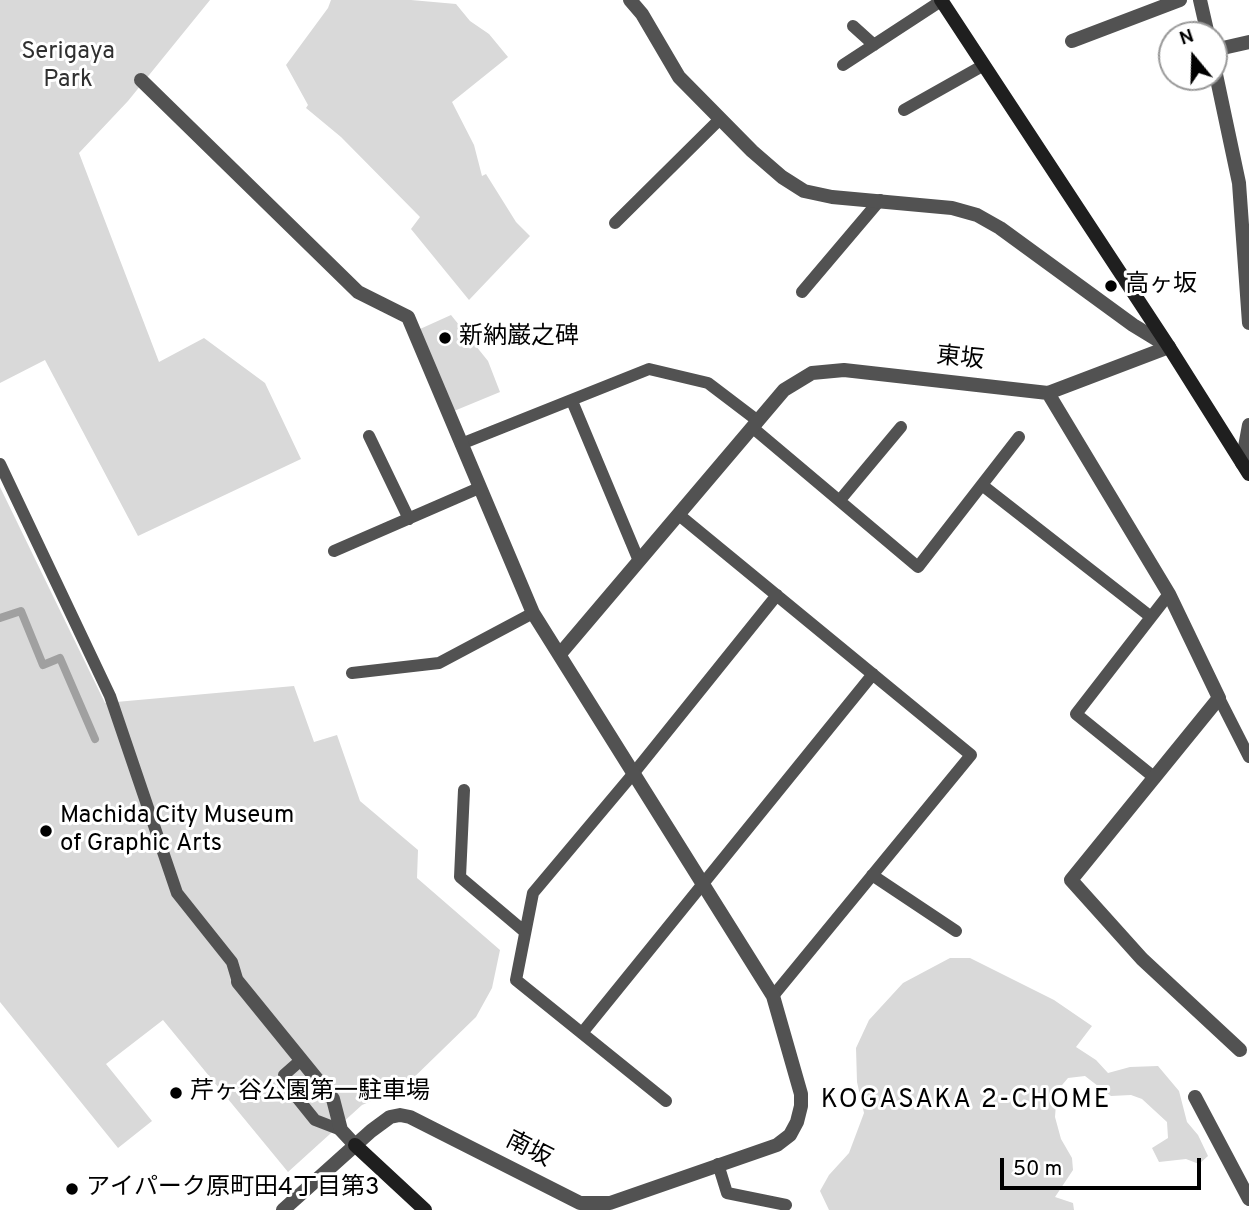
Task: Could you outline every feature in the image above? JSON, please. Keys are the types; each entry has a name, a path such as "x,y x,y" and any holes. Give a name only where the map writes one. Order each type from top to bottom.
{"street":[{"path":"630,0 642,14 679,77 782,177 804,191 832,197 952,208 977,215 1000,228 1122,317 1169,347"},
{"path":"941,0 1246,469"},
{"path":"1072,41 1180,0"},
{"path":"1200,0 1205,21"},
{"path":"1228,47 1249,42"},
{"name":"南坂","path":"142,80 358,292 408,317 533,613 773,996 801,1094 797,1122 790,1135 777,1144 610,1203 580,1203 410,1117 390,1117 283,1210"},
{"path":"1220,91 1239,183 1247,257 1249,323"},
{"name":"東坂","path":"560,654 784,390 812,373 844,370 1048,393 1169,347"},
{"path":"1048,393 1169,594 1219,698 1071,880 1142,959 1240,1050"},
{"path":"1246,469 1249,425"},
{"path":"237,982 333,1099 341,1130 425,1210"},
{"path":"1195,1097 1249,1199"}],"lane":[{"path":"843,65 941,0"},
{"path":"853,26 874,45"},
{"path":"904,110 984,65"},
{"path":"615,223 720,119"},
{"path":"802,292 880,200"},
{"path":"461,444 649,369 708,383 918,567 1019,437"},
{"path":"572,401 639,561"},
{"path":"839,500 901,427"},
{"path":"369,436 409,519"},
{"path":"0,464 110,696 177,892 232,962 237,982"},
{"path":"982,485 1151,617"},
{"path":"334,551 479,488"},
{"path":"679,515 971,755 773,996"},
{"path":"1155,778 1076,714 1169,594"},
{"path":"666,1101 516,981 533,893 777,596"},
{"path":"352,673 439,663 533,613"},
{"path":"582,1034 873,674"},
{"path":"1219,698 1249,757"},
{"path":"464,790 460,877 525,932"},
{"path":"872,875 956,931"},
{"path":"301,1060 284,1075 286,1084 315,1120 341,1130"},
{"path":"719,1164 727,1193 786,1205"}],"green space":[{"name":"Serigaya Park","path":"0,0 210,0 128,101 79,153 159,362 204,338 265,383 301,459 138,536 45,360 0,383"},
{"path":"331,0 411,0 456,4 470,21 489,34 508,57 452,102 474,145 482,176 486,174 516,222 530,236 469,300 411,229 420,217 341,137 306,108 308,105 286,65"},
{"path":"451,315 488,361 500,392 454,411 420,329"},
{"path":"0,487 105,703 294,686 314,742 337,735 360,801 418,850 417,878 500,950 492,988 476,1017 404,1087 362,1105 288,1172 163,1020 106,1064 152,1121 118,1148 0,1002"},
{"path":"950,958 970,958 1054,1000 1092,1026 1076,1047 1096,1060 1108,1073 1130,1067 1158,1066 1179,1091 1187,1122 1198,1135 1208,1156 1199,1164 1186,1159 1159,1162 1152,1148 1168,1138 1167,1122 1142,1099 1131,1095 1111,1096 1085,1076 1068,1078 1057,1091 1055,1117 1061,1139 1072,1158 1073,1170 1055,1197 1073,1203 1074,1210 829,1210 820,1191 829,1175 849,1153 864,1113 857,1082 856,1048 869,1020 903,983"}],"waterway":[{"path":"0,618 21,611 43,665 60,658 95,739"}],"place":[{"name":"高ヶ坂","path":"1111,286"},
{"name":"新納巌之碑","path":"445,338"},
{"name":"Machida City Museum of Graphic Arts","path":"46,831"},
{"name":"芹ヶ谷公園第一駐車場","path":"176,1093"},
{"name":"アイパーク原町田4丁目第3","path":"72,1189"}],"district":[{"name":"KOGASAKA 2-CHOME","path":"966,1102"}]}
